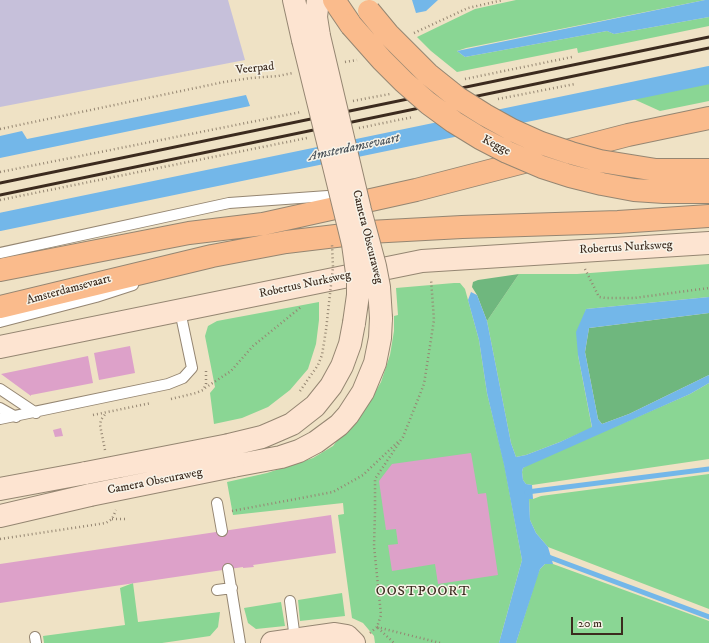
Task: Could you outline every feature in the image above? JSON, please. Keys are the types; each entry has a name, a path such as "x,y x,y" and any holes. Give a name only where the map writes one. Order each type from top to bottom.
{"main road":[{"name":"Camera Obscuraweg","path":"0,516 90,495 281,457 299,451 316,442 339,425 354,407 363,392 375,363 378,349 381,318 379,287 360,210 311,38 294,0"},
{"name":"Camera Obscuraweg","path":"0,489 229,445 262,437 292,424 314,406 331,386 342,366 350,344 358,295 358,280 353,244 311,38 318,0"},
{"name":"Kegge","path":"334,0 351,25 387,66 404,82 454,122 507,152 542,167 602,184 634,190 709,192"},
{"name":"Kegge","path":"365,6 388,34 428,74 458,98 512,130 556,148 600,162 656,170 709,170"},
{"path":"0,270 189,233 263,224 416,190 628,135 709,118"},
{"path":"0,307 212,256 286,242 369,232 462,227 618,222 709,216"},
{"name":"Robertus Nurksweg","path":"0,347 422,261 709,243"},
{"path":"272,643 335,634 360,639"}],"lane":[{"path":"0,252 229,203 416,190"},
{"name":"Amsterdamsevaart","path":"0,322 96,297 176,271 212,256"},
{"path":"0,419 16,417 168,384 183,378 192,368 180,311"},
{"path":"0,389 36,412"},
{"path":"0,408 16,417"},
{"path":"218,508 222,531"},
{"path":"228,569 240,643"},
{"path":"217,590 232,588"},
{"path":"290,601 294,639"}],"path":[{"path":"413,34 468,8 503,0"},
{"path":"462,79 572,57"},
{"path":"343,63 358,60"},
{"name":"Veerpad","path":"0,129 224,82 300,72"},
{"path":"498,100 575,84"},
{"path":"352,101 392,94"},
{"path":"0,172 306,111"},
{"path":"358,128 420,115"},
{"path":"0,200 311,137"},
{"path":"585,269 599,297 634,298 709,288"},
{"path":"360,639 378,627 381,615 374,546 375,479 404,437 424,384 434,320 430,275"},
{"path":"203,390 231,371 253,346 302,306"},
{"path":"300,391 318,365 322,355 326,330"},
{"path":"218,508 333,492 363,475 404,437"},
{"path":"112,519 128,519"},
{"path":"378,627 394,643"},
{"path":"378,627 440,643"}],"shaded area":[{"path":"0,0 228,0 245,60 0,107"}],"green space":[{"path":"516,0 705,0 457,51 465,57 607,31 614,34 709,17 709,26 578,53 577,48 457,72 431,51 417,37 475,9"},
{"path":"709,82 709,101 660,111 629,97"},
{"path":"709,264 709,297 586,309 578,355 592,428 526,455 516,457 511,443 487,321 519,274 577,274"},
{"path":"519,274 487,321 477,295 472,287 473,282"},
{"path":"460,283 465,289 479,340 487,393 504,463 522,560 499,643 375,643 374,636 363,623 352,618 338,515 344,514 343,503 233,515 227,482 267,473 313,458 333,446 346,428 364,411 381,382 390,355 394,331 394,316 398,315 396,288"},
{"path":"319,302 319,320 316,344 308,369 290,390 268,407 242,418 214,424 210,393 215,387 205,336 208,326 217,321"},
{"path":"709,313 709,375 629,414 602,424 598,419 585,352 589,328"},
{"path":"709,383 709,459 532,485 526,484 523,480 523,468 529,464 690,394"},
{"path":"709,474 709,609 548,547 536,533 530,520 529,498 533,499 541,496"},
{"path":"545,564 553,564 709,621 709,643 516,643 537,576 540,569"},
{"path":"133,583 138,622 220,612 218,627 210,636 162,643 44,643 43,636 125,625 120,588"},
{"path":"342,593 345,616 300,621 298,600"},
{"path":"281,602 285,626 256,629 248,623 244,608"}],"water":[{"path":"412,0 438,0 426,11 416,13"},
{"path":"709,0 709,17 614,34 607,31 465,57 457,51"},
{"path":"246,95 250,106 0,158 0,136 22,131 27,139"},
{"path":"471,292 477,295 487,321 511,443 516,457 526,455 560,442 592,427 578,355 576,332 586,309 709,297 709,313 589,328 585,352 598,419 602,424 629,414 709,375 709,383 690,394 523,468 523,480 526,484 532,485 533,499 529,499 530,520 536,533 548,547 553,564 545,564 540,569 516,643 499,643 522,560 504,465 487,393 479,340 468,300"}],"building":[{"path":"130,346 135,373 99,380 94,353"},
{"path":"88,356 93,383 31,396 1,374"},
{"path":"61,428 63,436 55,437 53,430"},
{"path":"471,453 478,494 486,493 498,575 438,584 435,564 392,571 388,545 398,544 396,529 386,530 379,481 392,464"},
{"path":"331,515 336,553 253,565 254,567 243,567 0,603 0,564"}],"waterway":[{"name":"Amsterdamsevaart","path":"0,222 709,75"},
{"path":"527,492 709,469"},
{"path":"546,556 709,617"}],"railway":[{"path":"0,183 709,37"},
{"path":"0,195 709,48"}],"district":[{"name":"OOSTPOORT","path":"423,592"}]}
